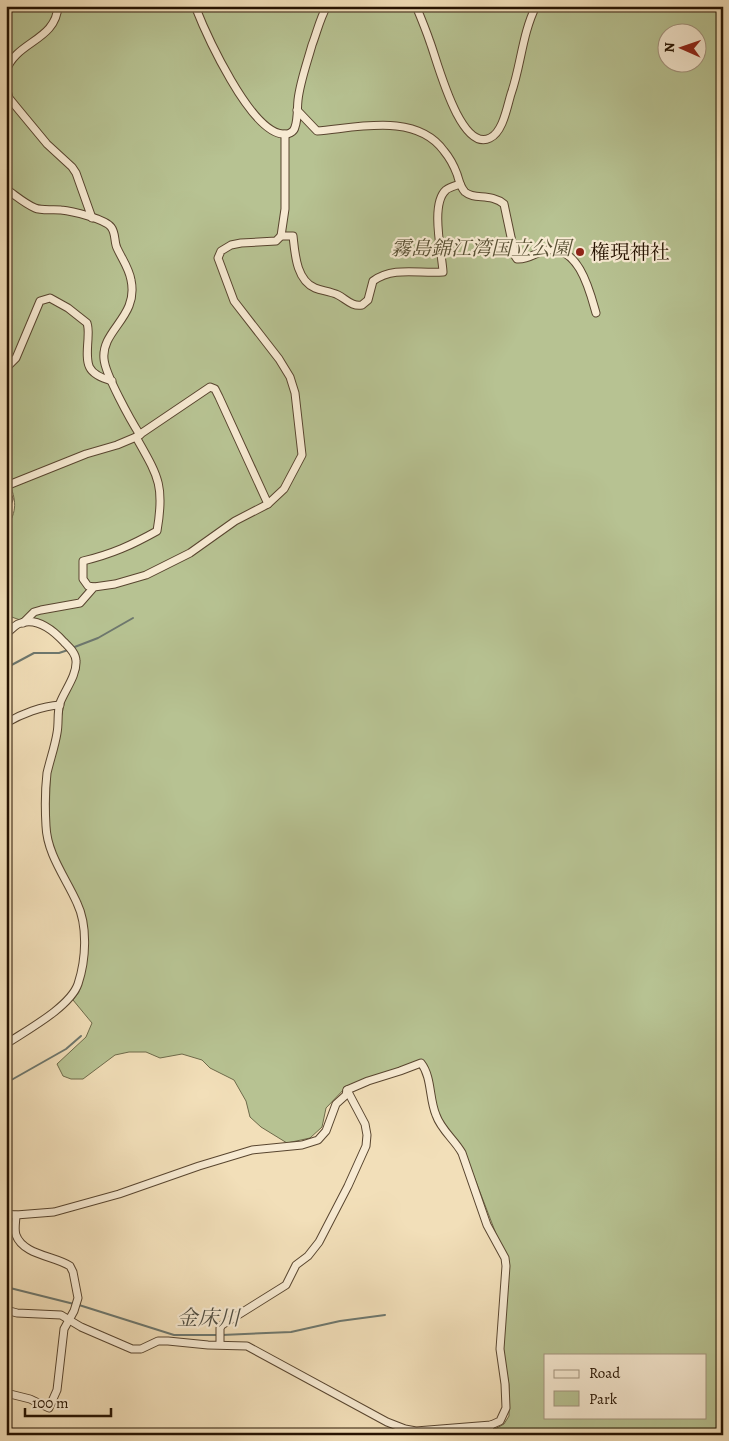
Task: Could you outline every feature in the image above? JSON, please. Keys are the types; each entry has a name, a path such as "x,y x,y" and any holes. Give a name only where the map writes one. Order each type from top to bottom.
{"street":[{"path":"6,71 8,64 14,58 54,23 58,6"},
{"path":"194,6 236,89 260,120 272,131 285,134 292,132 295,128 303,76 327,6"},
{"path":"416,6 455,111 462,123 472,134 484,140 490,138 499,130 536,6"},
{"path":"6,87 9,98 47,144 76,173 92,218"},
{"path":"297,110 317,131 364,125 395,126 421,132 432,137 445,152 456,172 461,188 469,195 494,198 504,204 513,252 517,259 527,258 546,250 554,250 565,254 582,272 596,314"},
{"path":"6,189 36,208 63,210 92,218 112,227 116,246 129,271 132,282 131,303 104,347 104,360 158,478 161,490 160,515 157,531 128,547 83,561 84,579 88,586 115,584 146,575 190,553 235,521 268,504 284,489 302,457 295,392 290,377 279,359 234,301 218,258 221,251 231,245 241,242 276,241 281,236 285,209 285,134"},
{"path":"281,236 293,236 296,262 308,283 314,288 339,295 352,304 362,306 368,300 373,281 384,274 398,271 443,272 438,229 439,202 446,190 460,184"},
{"path":"6,368 16,358 40,301 50,298 68,308 87,323 89,327 88,367 99,378 112,381"},
{"path":"6,486 86,454 117,446 138,436 206,388 213,387 268,504"},
{"path":"6,493 9,499 6,507"},
{"path":"23,623 34,612 80,603 94,587"},
{"path":"6,634 17,624 39,624 56,632 74,654 76,666 60,705 57,731 47,772 46,827 52,851 60,871 78,904 84,924 83,961 74,993 69,1000 6,1044"},
{"path":"6,724 18,717 50,705 60,705"},
{"path":"6,1310 17,1313 57,1314 64,1316 132,1349 141,1349 158,1342 168,1341 190,1344 220,1342 251,1347 387,1422 416,1432 491,1425 500,1421 506,1408 500,1349 506,1266 504,1258 487,1225 462,1153 435,1113 430,1087 421,1063 347,1090"},
{"path":"6,1214 54,1212 119,1194 252,1150 295,1146 318,1140 326,1131 336,1104 346,1095 347,1090"},
{"path":"220,1342 222,1325 286,1285 296,1265 308,1256 319,1242 348,1186 366,1146 367,1134 365,1124 347,1090"},
{"path":"6,1393 30,1399 49,1408 57,1390 64,1329 70,1320 78,1298 70,1266 30,1250 16,1235 16,1215"},
{"path":"486,1435 491,1425"}],"green space":[{"name":"霧島錦江湾国立公園","path":"6,6 723,6 723,1435 421,1435 476,1428 495,1429 504,1424 509,1416 509,1385 503,1342 508,1265 465,1153 436,1111 427,1073 416,1065 416,1062 347,1086 326,1108 322,1127 310,1138 287,1143 261,1127 250,1117 246,1101 234,1080 210,1068 202,1060 182,1054 160,1058 146,1052 129,1052 115,1055 83,1079 71,1079 63,1076 57,1064 86,1037 92,1023 73,1000 79,992 78,987 87,927 58,863 49,834 50,773 65,699 79,670 77,657 54,628 6,615 6,528 13,516 15,505 9,482 6,482"}],"waterway":[{"path":"72,648 98,638 133,618"},
{"path":"6,668 34,653 59,653 68,650"},
{"path":"6,1083 66,1049 81,1036"},
{"name":"金床川","path":"6,1287 74,1304"},
{"name":"金床川","path":"79,1305 174,1335 217,1335"},
{"name":"金床川","path":"222,1335 291,1332 340,1321 385,1315"}],"place":[{"name":"権現神社","path":"580,252"}]}
